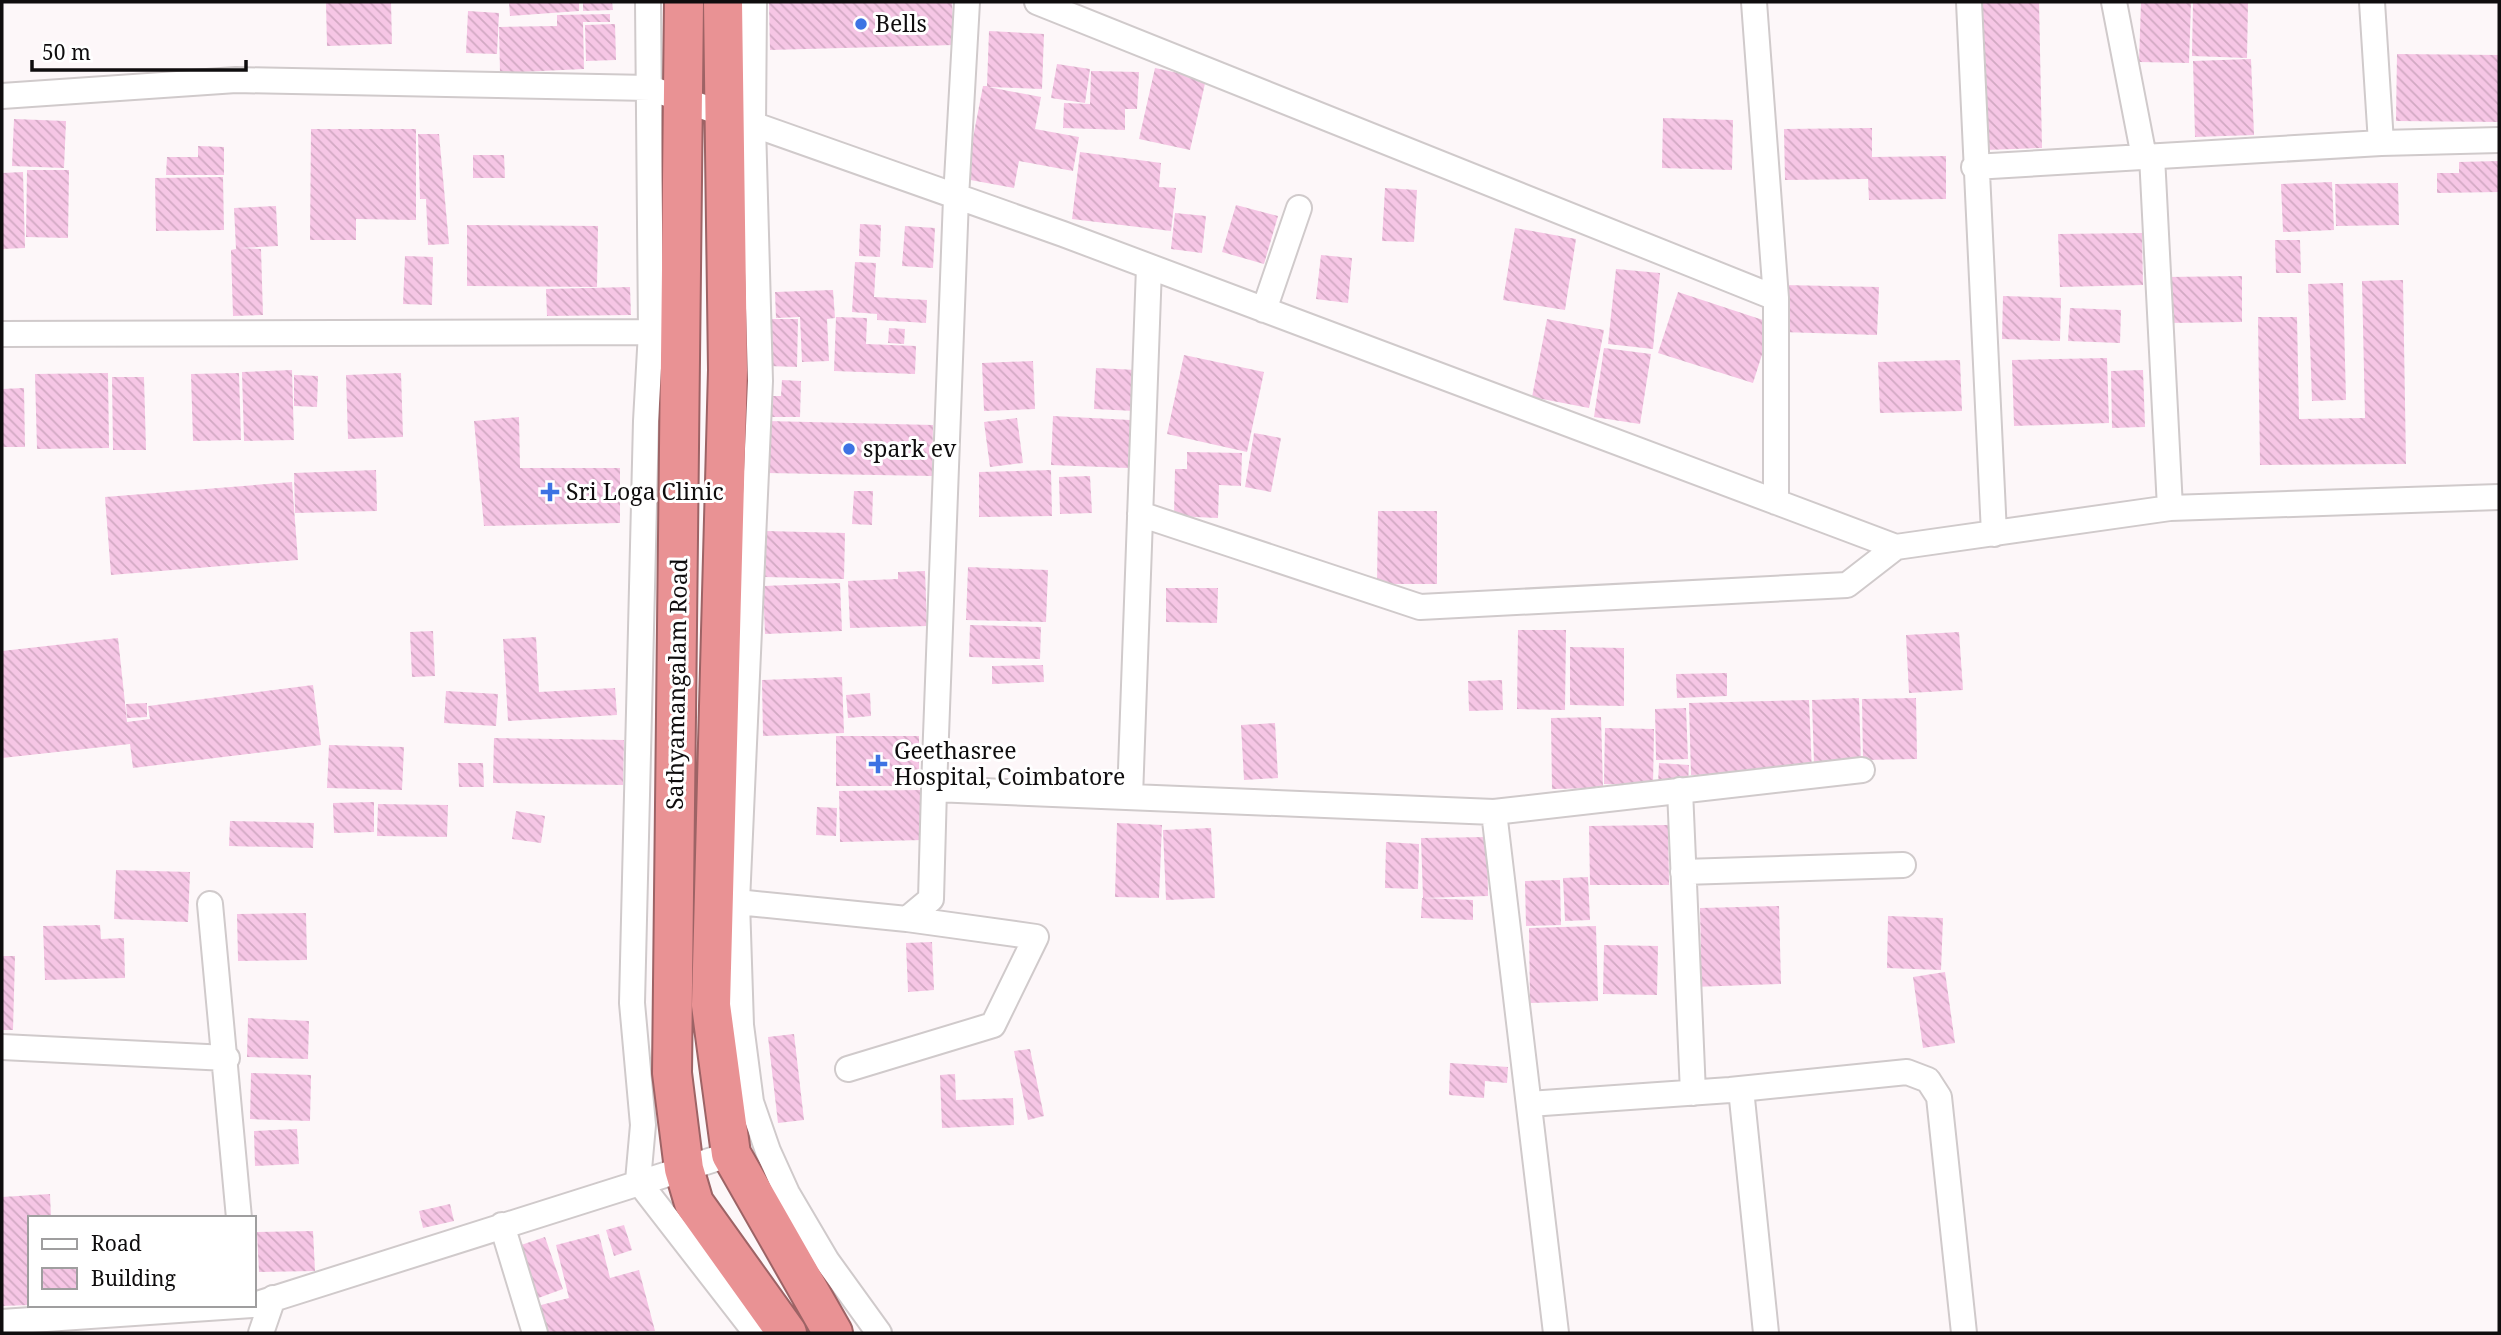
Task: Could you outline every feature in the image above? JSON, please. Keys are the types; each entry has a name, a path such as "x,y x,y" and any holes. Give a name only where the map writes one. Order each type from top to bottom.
{"highway":[{"name":"Sathyamangalam Road","path":"684,2 667,95 672,1073 684,1169 694,1203 787,1333"},
{"path":"723,2 739,120 728,370 711,1005 731,1154 832,1333"}],"street":[{"path":"648,2 667,95 646,421 632,1003 643,1125 638,1181 756,1333"},
{"path":"754,2 739,120 760,381 737,902 741,1025 751,1102 768,1151 787,1193 827,1261 880,1333"},
{"path":"907,919 931,899 956,198 967,2"},
{"path":"1037,2 1776,298"},
{"path":"1754,2 1776,298 1776,502"},
{"path":"1969,2 1994,534"},
{"path":"2114,2 2148,157 2169,508"},
{"path":"2372,2 2381,143"},
{"path":"2,96 236,80 667,95 1149,267 1896,547 2169,508 2499,497"},
{"path":"1975,167 2381,143 2499,140"},
{"path":"1264,310 1299,208"},
{"path":"1130,797 1149,267"},
{"path":"2,334 651,332"},
{"path":"1140,514 1420,607 1847,585 1896,547"},
{"path":"934,789 1494,812 1862,770"},
{"path":"1680,790 1693,1093"},
{"path":"1494,812 1556,1333"},
{"path":"1684,872 1903,865"},
{"path":"737,902 907,919 1037,937 993,1025 848,1069"},
{"path":"210,904 227,1058 239,1216"},
{"path":"2,1046 227,1058"},
{"path":"1529,1104 1741,1089 1907,1072 1928,1080 1939,1097 1964,1333"},
{"path":"1741,1089 1766,1333"},
{"path":"256,1303 638,1181 731,1154"},
{"path":"502,1225 535,1333"},
{"path":"2,1322 212,1307"},
{"path":"255,1307 261,1333"}],"building":[{"path":"326,2 391,2 392,44 327,46"},
{"path":"509,2 579,2 579,11 510,16"},
{"path":"583,2 612,2 613,10 583,11"},
{"name":"Bells","path":"769,2 952,2 954,45 770,50"},
{"path":"1982,2 2039,2 2042,148 1986,150"},
{"path":"2141,2 2191,2 2189,63 2139,62"},
{"path":"2193,2 2248,2 2247,58 2192,56"},
{"path":"468,11 499,13 497,54 466,53"},
{"path":"610,14 610,22 583,22 584,69 500,73 499,27 557,26 557,15"},
{"path":"615,24 616,60 586,61 585,25"},
{"path":"989,31 1044,34 1042,89 988,87 1041,97 1035,129 1079,137 1073,171 1019,161 1014,188 965,179 983,86 987,86"},
{"path":"2397,54 2499,55 2499,122 2396,121"},
{"path":"2251,59 2254,135 2195,137 2193,61"},
{"path":"1057,64 1090,69 1085,103 1051,98"},
{"path":"1155,68 1206,79 1190,150 1139,139"},
{"path":"1091,71 1139,72 1137,109 1125,109 1125,130 1063,128 1064,103 1090,104"},
{"path":"1663,118 1733,120 1732,170 1662,168"},
{"path":"14,119 66,121 64,168 12,166"},
{"path":"1872,128 1872,157 1946,156 1946,199 1869,200 1868,179 1785,180 1784,129"},
{"path":"311,129 416,129 416,220 356,219 356,240 310,240"},
{"path":"418,134 439,134 449,244 428,245 426,199 420,199"},
{"path":"198,146 224,147 224,175 166,175 167,157 198,157"},
{"path":"1080,152 1161,163 1159,187 1176,188 1171,231 1072,219"},
{"path":"473,155 504,155 505,178 473,178"},
{"path":"2499,161 2499,192 2437,193 2437,173 2459,173 2459,162"},
{"path":"27,170 69,170 68,238 26,237"},
{"path":"23,172 25,248 2,249 2,173"},
{"path":"223,177 224,230 156,231 155,178"},
{"path":"2332,182 2334,230 2283,232 2281,184"},
{"path":"2398,183 2399,225 2336,226 2335,184"},
{"path":"1385,188 1417,190 1414,242 1382,241"},
{"path":"1236,205 1278,216 1264,264 1222,252"},
{"path":"276,206 278,246 239,248 261,249 263,315 233,316 231,250 236,249 234,208"},
{"path":"1175,213 1206,216 1202,253 1171,249"},
{"path":"860,224 881,225 880,257 859,256"},
{"path":"467,225 598,226 597,287 467,286"},
{"path":"905,226 935,228 933,268 902,266"},
{"path":"1515,228 1576,239 1565,310 1503,300"},
{"path":"2142,233 2143,285 2060,287 2058,234"},
{"path":"2275,240 2300,240 2301,273 2276,273"},
{"path":"1321,255 1352,258 1348,303 1316,299"},
{"path":"405,256 433,257 432,305 403,304"},
{"path":"855,262 876,263 874,297 927,300 926,323 877,320 877,314 852,312"},
{"path":"1616,269 1660,273 1653,349 1608,344"},
{"path":"2242,276 2242,322 2168,323 2168,277"},
{"path":"2403,280 2406,464 2260,465 2258,317 2297,317 2299,419 2365,418 2362,281"},
{"path":"2343,283 2346,400 2312,401 2308,284"},
{"path":"1783,285 1879,287 1877,335 1782,332"},
{"path":"630,287 631,315 547,316 546,289"},
{"path":"833,290 835,318 827,319 829,361 802,362 800,317 776,318 775,292"},
{"path":"1678,292 1772,323 1753,383 1658,353"},
{"path":"2003,296 2061,298 2060,341 2002,339"},
{"path":"2070,308 2121,310 2120,343 2068,341"},
{"path":"836,317 867,318 866,344 916,346 915,374 834,371"},
{"path":"768,319 798,319 797,367 768,366"},
{"path":"1547,319 1604,330 1589,408 1532,397"},
{"path":"889,328 905,329 904,344 888,343"},
{"path":"1604,348 1651,354 1640,424 1594,417"},
{"path":"1184,355 1264,372 1247,452 1167,434"},
{"path":"2107,358 2109,423 2014,426 2012,360"},
{"path":"1960,360 1962,411 1880,413 1878,362"},
{"path":"1033,361 1035,409 984,411 982,363"},
{"path":"1096,368 1137,370 1135,411 1094,409"},
{"path":"292,370 294,440 244,441 242,372"},
{"path":"2143,370 2145,427 2112,428 2111,371"},
{"path":"108,373 109,448 37,449 35,374"},
{"path":"239,373 241,440 193,441 191,374"},
{"path":"401,373 403,437 348,439 346,375"},
{"path":"294,375 318,376 317,407 294,406"},
{"path":"112,377 144,377 146,450 113,450"},
{"path":"782,380 801,381 800,417 771,417 771,396 781,396"},
{"path":"24,388 25,447 2,447 2,389"},
{"path":"1053,416 1130,420 1128,468 1051,465"},
{"path":"519,417 520,468 620,468 620,523 484,526 474,421"},
{"path":"1017,418 1023,463 990,467 984,422"},
{"name":"spark ev","path":"767,421 933,425 932,476 766,473"},
{"path":"1254,433 1281,438 1271,492 1245,487"},
{"path":"1187,452 1242,453 1241,486 1219,485 1218,518 1174,516 1175,469 1187,469"},
{"path":"376,470 377,511 295,513 294,473"},
{"path":"1051,470 1052,516 979,517 979,472"},
{"path":"1090,476 1092,513 1060,514 1059,477"},
{"path":"292,482 298,560 111,575 105,497"},
{"path":"854,491 873,491 872,525 852,524"},
{"path":"1378,511 1437,511 1437,584 1377,584"},
{"path":"766,531 845,533 844,579 765,577"},
{"path":"968,567 1048,570 1046,622 966,620"},
{"path":"925,571 927,626 850,628 848,581 898,579 898,572"},
{"path":"840,583 842,631 765,634 763,586"},
{"path":"1166,588 1218,588 1217,623 1166,622"},
{"path":"970,625 1041,627 1040,659 969,657"},
{"path":"1518,630 1566,630 1565,710 1517,709"},
{"path":"433,631 435,676 412,677 410,632"},
{"path":"1959,632 1963,690 1909,693 1906,635"},
{"path":"536,637 539,692 615,688 617,715 508,721 503,639"},
{"path":"118,638 127,722 150,719 148,706 313,685 321,745 133,768 130,744 2,758 2,651"},
{"path":"1570,647 1624,648 1624,706 1570,705"},
{"path":"1043,665 1044,682 992,684 992,666"},
{"path":"1727,673 1727,696 1677,698 1676,674"},
{"path":"842,677 844,733 763,736 762,680"},
{"path":"1502,680 1503,710 1469,711 1468,681"},
{"path":"446,691 498,694 496,726 444,723"},
{"path":"870,693 871,716 848,718 846,695"},
{"path":"1859,698 1861,764 1814,765 1812,700"},
{"path":"1916,698 1917,759 1863,760 1862,699"},
{"path":"1809,700 1812,772 1691,775 1689,703"},
{"path":"147,703 147,717 127,718 126,704"},
{"path":"1686,708 1688,759 1656,760 1655,709"},
{"path":"1601,717 1603,788 1552,789 1551,718"},
{"path":"1275,723 1278,778 1244,780 1241,725"},
{"path":"1605,728 1654,729 1653,785 1604,784"},
{"path":"836,736 919,736 919,786 836,786"},
{"path":"494,738 624,740 623,785 493,783"},
{"path":"329,745 404,747 402,790 327,788"},
{"path":"458,763 483,763 484,787 459,787"},
{"path":"1659,763 1689,765 1688,785 1658,784"},
{"path":"922,790 923,840 840,842 839,791"},
{"path":"374,802 374,832 334,833 333,803"},
{"path":"378,804 448,805 447,837 377,836"},
{"path":"817,807 837,808 836,836 816,835"},
{"path":"516,811 545,816 541,843 512,839"},
{"path":"230,821 314,823 313,848 229,846"},
{"path":"1117,823 1162,825 1159,898 1115,897"},
{"path":"1668,825 1669,885 1590,885 1589,826"},
{"path":"1211,828 1215,898 1166,900 1163,830"},
{"path":"1487,837 1488,896 1423,898 1421,838"},
{"path":"1386,842 1419,844 1418,889 1385,888"},
{"path":"116,870 190,872 188,922 114,919"},
{"path":"1588,877 1590,920 1565,921 1563,878"},
{"path":"1560,880 1561,925 1526,926 1525,881"},
{"path":"1422,898 1473,900 1473,920 1421,918"},
{"path":"1779,906 1781,984 1692,987 1691,954 1701,954 1700,908"},
{"path":"306,913 307,960 238,961 237,914"},
{"path":"1888,916 1943,918 1941,970 1887,968"},
{"path":"100,925 101,939 124,938 125,978 45,980 43,926"},
{"path":"1596,926 1598,1001 1530,1003 1529,928"},
{"path":"932,942 934,990 908,992 906,943"},
{"path":"1604,945 1658,946 1657,995 1603,994"},
{"path":"2,956 15,956 13,1030 2,1030"},
{"path":"1945,972 1955,1043 1923,1048 1913,977"},
{"path":"248,1018 309,1021 308,1059 247,1057"},
{"path":"794,1034 804,1120 778,1123 768,1037"},
{"path":"1030,1049 1044,1116 1028,1120 1014,1051"},
{"path":"1450,1063 1508,1067 1507,1083 1485,1081 1484,1098 1449,1095"},
{"path":"251,1073 311,1075 310,1121 250,1119"},
{"path":"955,1074 956,1100 1013,1098 1014,1125 942,1128 940,1075"},
{"path":"297,1129 299,1164 255,1166 254,1131"},
{"path":"50,1194 51,1216 28,1216 28,1305 2,1306 2,1197"},
{"path":"450,1204 454,1221 423,1228 419,1211"},
{"path":"624,1225 632,1250 614,1256 606,1230"},
{"path":"313,1231 315,1271 259,1272 257,1232"},
{"path":"599,1234 610,1278 639,1270 655,1331 543,1333 537,1306 569,1298 556,1245"},
{"path":"545,1237 563,1289 530,1301 512,1248"}],"place":[{"name":"Bells","path":"861,24"},
{"name":"spark ev","path":"849,449"},
{"name":"Sri Loga Clinic","path":"550,492"},
{"name":"Geethasree Hospital, Coimbatore","path":"878,764"}]}
